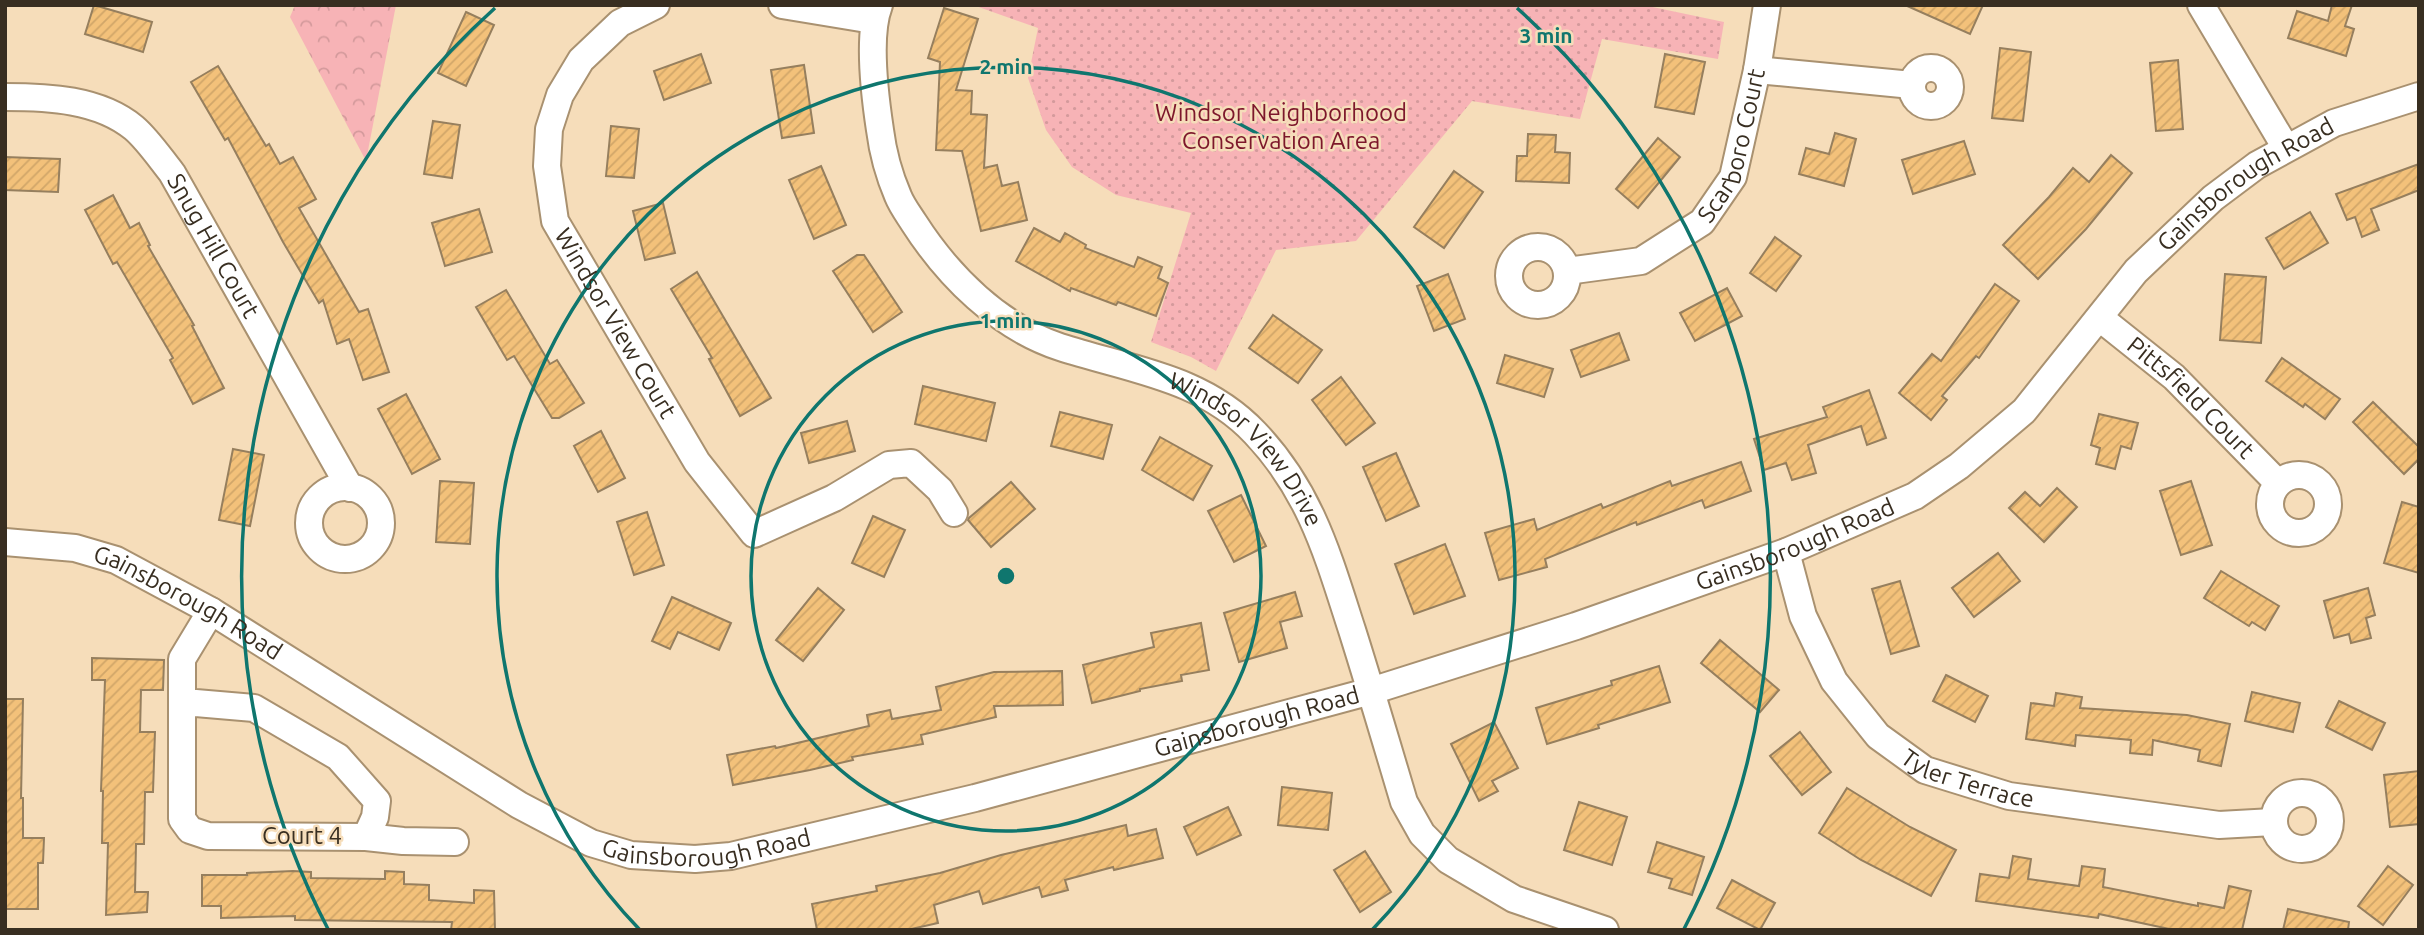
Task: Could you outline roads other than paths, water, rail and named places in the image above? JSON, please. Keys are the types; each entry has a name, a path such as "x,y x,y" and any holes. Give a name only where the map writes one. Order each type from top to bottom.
{"street":[{"name":"Windsor View Court","path":"656,5 620,23 580,60 560,95 549,129 547,166 555,221 697,462 754,534 834,498 889,466 911,463 940,490 954,513"},
{"path":"782,5 876,13"},
{"name":"Scarboro Court","path":"1567,271 1641,261 1702,222 1733,177 1757,70 1767,5"},
{"path":"2201,5 2286,148"},
{"name":"Windsor View Drive","path":"876,13 875,97 884,159 899,199 930,248 971,294 1024,332 1058,346 1177,381 1226,407 1256,433 1296,483 1324,542 1404,802 1422,834 1448,860 1514,899 1605,930"},
{"path":"1757,70 1912,85"},
{"name":"Gainsborough Road","path":"5,542 75,548 116,560 211,611 519,805 591,843 631,855 663,858 730,856 934,808 1371,691 1576,626 1786,552 1915,496 1959,466 2024,411 2136,271 2213,198 2257,165 2334,123 2419,96"},
{"name":"Snug Hill Court","path":"5,97 46,97 104,110 134,128 172,173 350,488"},
{"name":"Pittsfield Court","path":"2100,318 2174,377 2278,483"},
{"name":"Tyler Terrace","path":"1786,552 1803,616 1834,681 1878,736 1925,770 2009,796 2219,825 2273,822"},
{"name":"Court 4","path":"184,702 254,708 338,757 377,802 375,817 366,837 208,836 190,830 182,819 182,659 211,611"},
{"path":"366,837 455,842"}],"park label":[{"name":"Windsor Neighborhood Conservation Area","path":"1281,127"}]}
